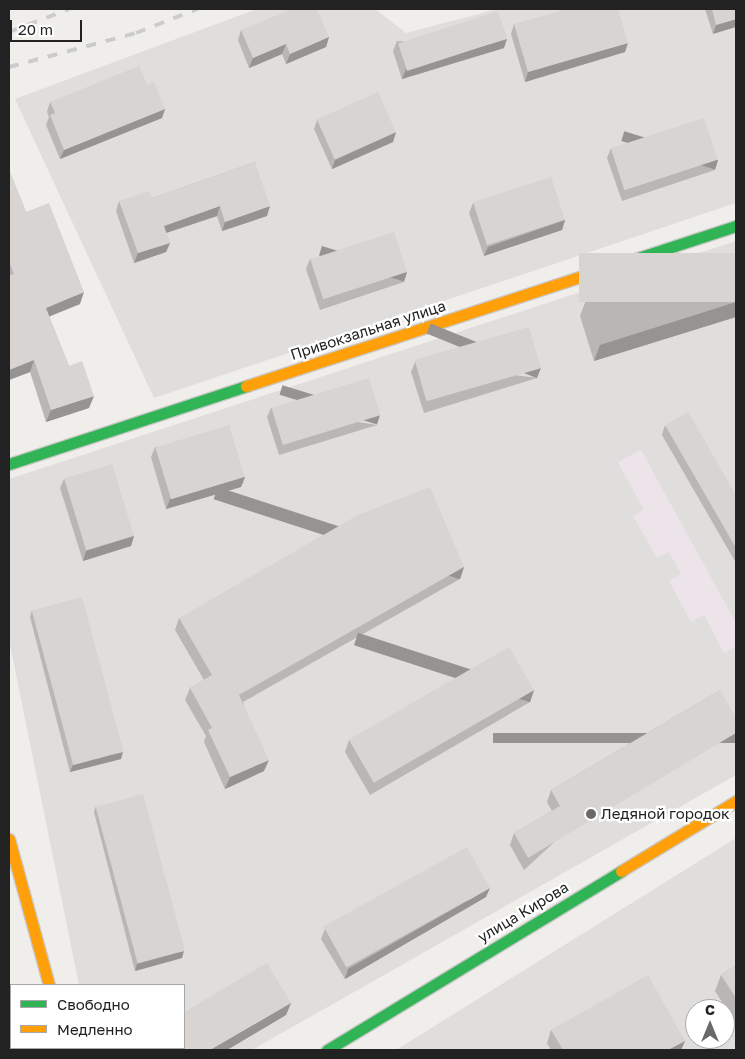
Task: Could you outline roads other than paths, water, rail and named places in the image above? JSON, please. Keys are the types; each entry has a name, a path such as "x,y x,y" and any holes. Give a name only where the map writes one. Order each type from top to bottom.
{"street":[{"name":"Привокзальная улица","path":"9,464 736,226"},
{"name":"улица Кирова","path":"327,1050 736,801"},
{"path":"9,839 49,984"}],"railway":[{"path":"9,32 69,9"},
{"path":"9,67 136,33 197,9"}],"place":[{"name":"Ледяной городок","path":"591,814"}]}
